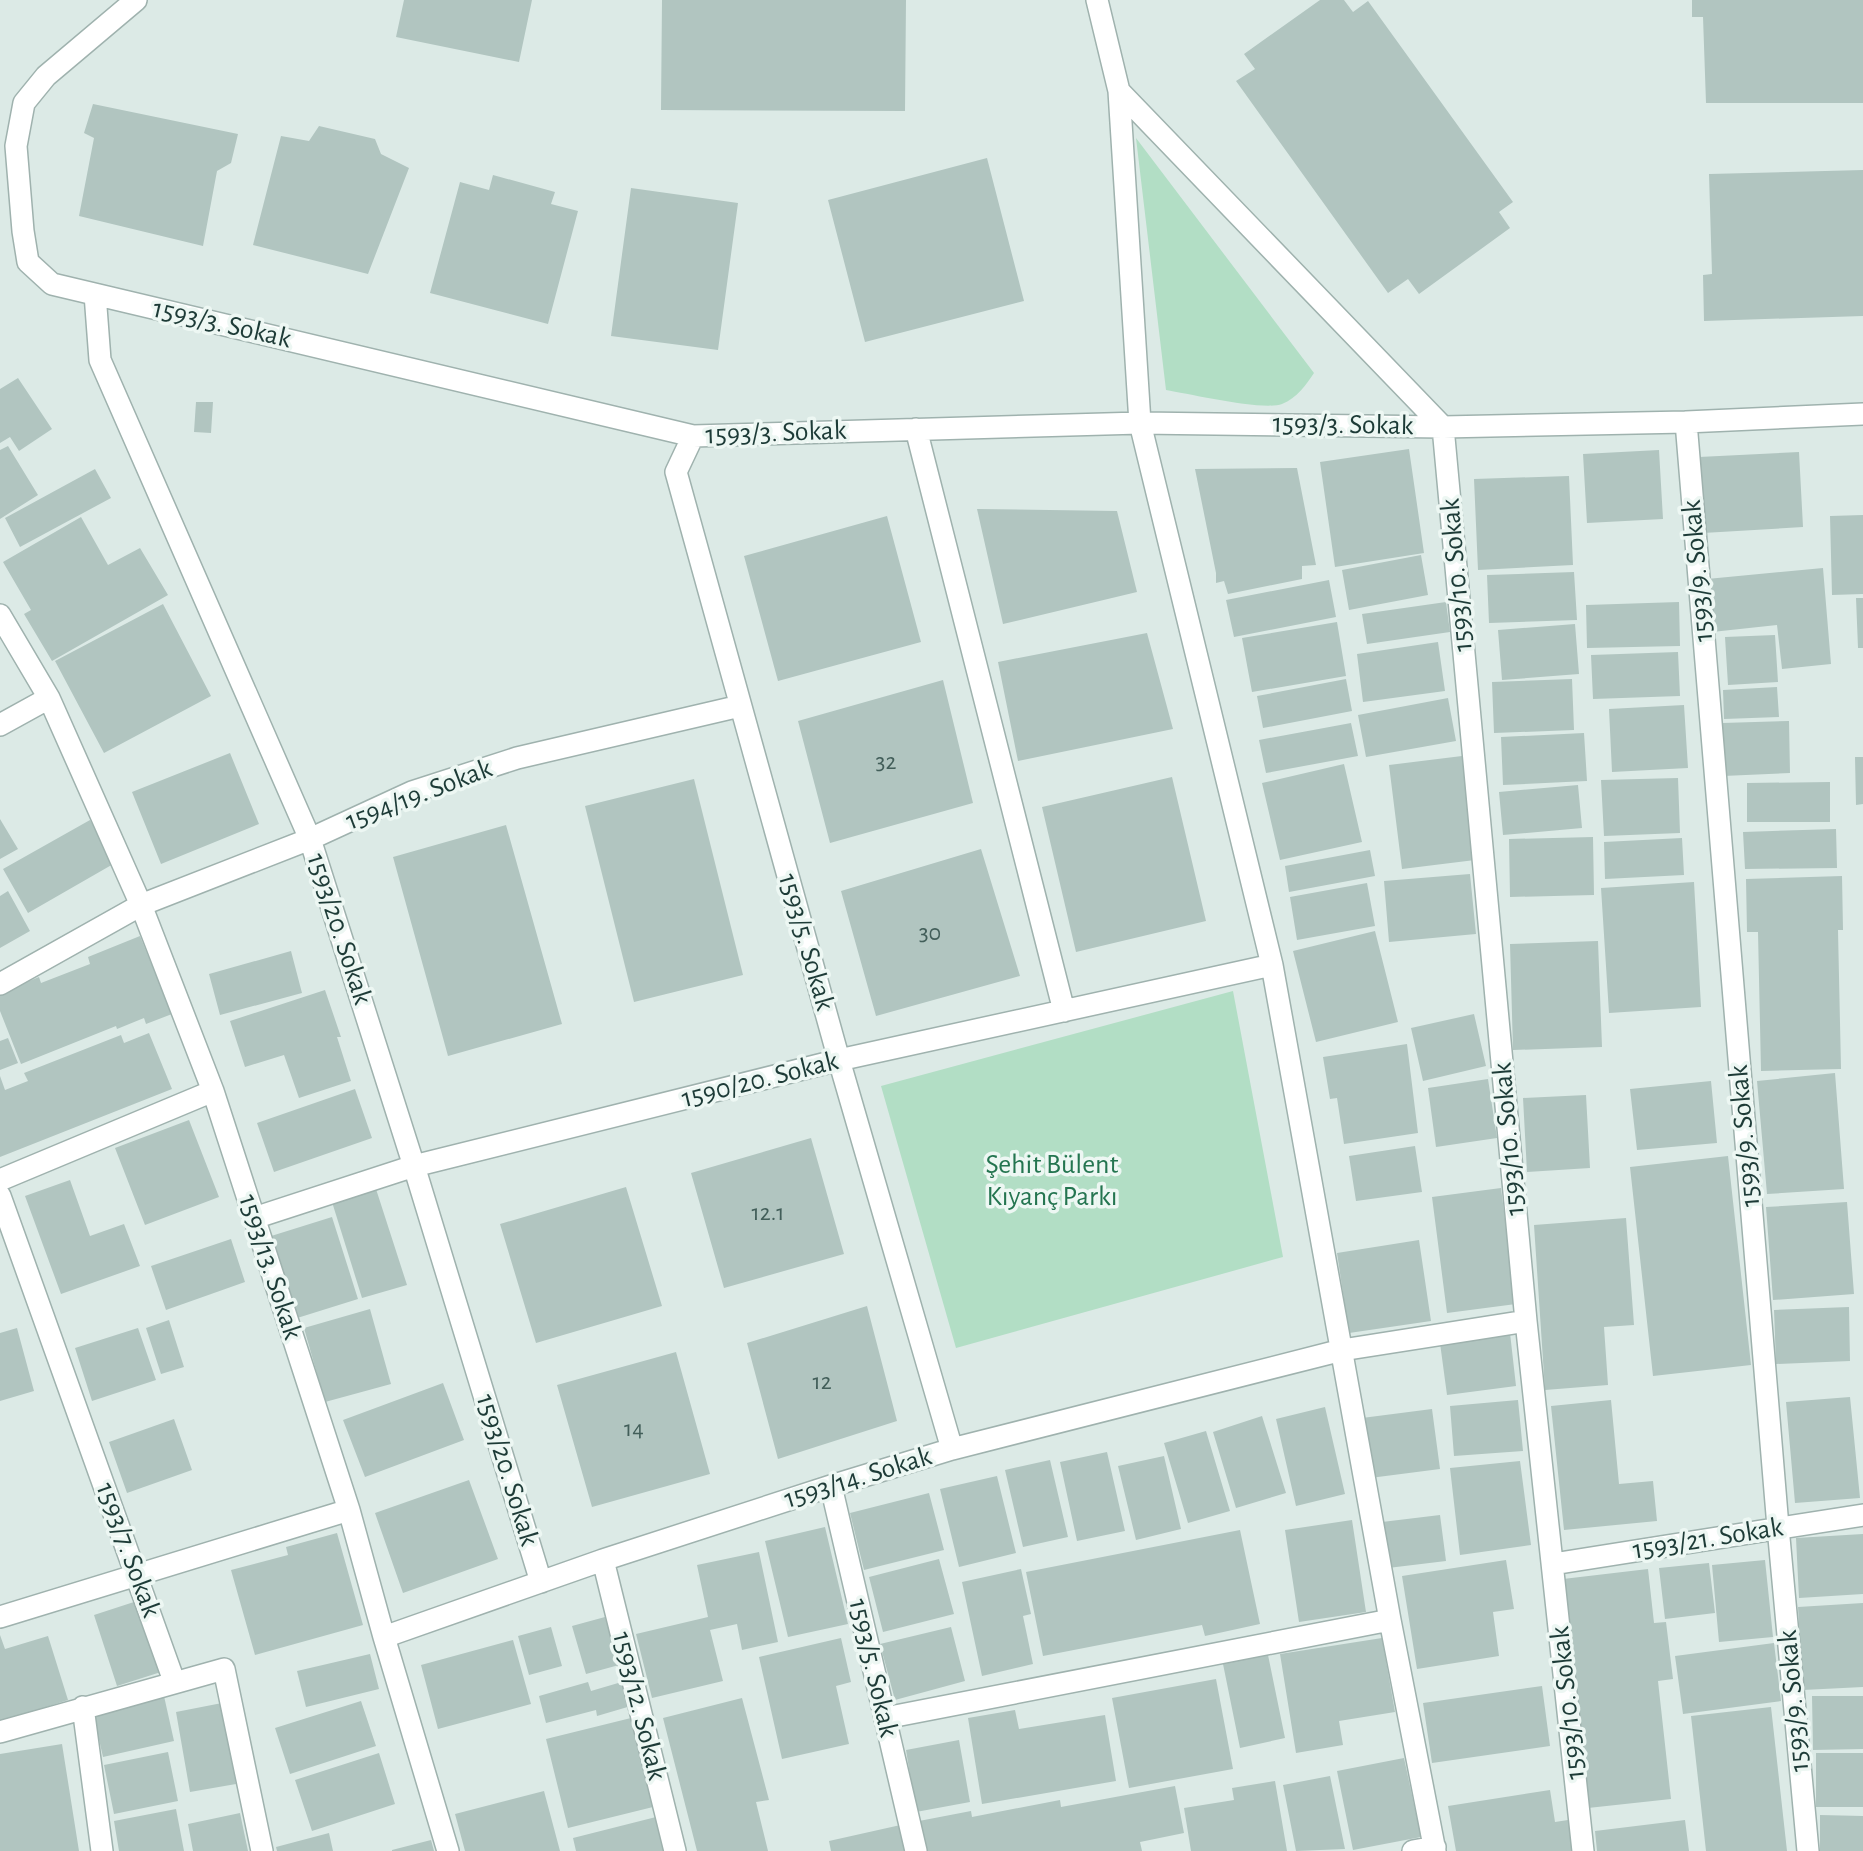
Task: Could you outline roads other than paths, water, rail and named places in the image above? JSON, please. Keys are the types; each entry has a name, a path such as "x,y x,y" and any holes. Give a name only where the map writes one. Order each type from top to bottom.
{"street":[{"name":"1593/3. Sokak","path":"136,0 46,76 24,103 16,146 28,262 52,284 693,436 1140,423 1443,427 1686,422 1863,414"},
{"path":"1097,0 1119,91 1140,423 1272,965 1390,1620 1435,1849 1413,1851"},
{"path":"1119,91 1443,427"},
{"name":"1593/20. Sokak","path":"95,293 100,360 310,839 414,1166 541,1582"},
{"name":"1593/9. Sokak","path":"1686,422 1777,1527 1808,1851"},
{"name":"1593/10. Sokak","path":"1443,427 1526,1321 1583,1851"},
{"path":"916,429 1063,1011"},
{"name":"1593/5. Sokak","path":"693,436 676,472 839,1060 952,1449"},
{"name":"1593/13. Sokak","path":"0,615 49,698 141,905 213,1091 349,1510 448,1851"},
{"path":"0,725 49,698"},
{"name":"1594/19. Sokak","path":"0,984 141,905 310,839 412,792 517,758 740,706"},
{"name":"1590/20. Sokak","path":"254,1218 414,1166 839,1060 1272,965"},
{"path":"0,1181 213,1091"},
{"name":"1593/7. Sokak","path":"0,1196 174,1681"},
{"name":"1593/14. Sokak","path":"384,1637 603,1560 952,1449 1342,1350 1526,1321"},
{"name":"1593/5. Sokak","path":"831,1486 916,1851"},
{"path":"0,1617 349,1510"},
{"name":"1593/21. Sokak","path":"1553,1564 1863,1515"},
{"name":"1593/12. Sokak","path":"603,1560 675,1851"},
{"path":"885,1718 1390,1620"},
{"path":"0,1732 223,1669 262,1851"},
{"path":"83,1707 102,1851"}],"park label":[{"name":"Şehit Bülent Kıyanç Parkı","path":"1052,1181"}]}
